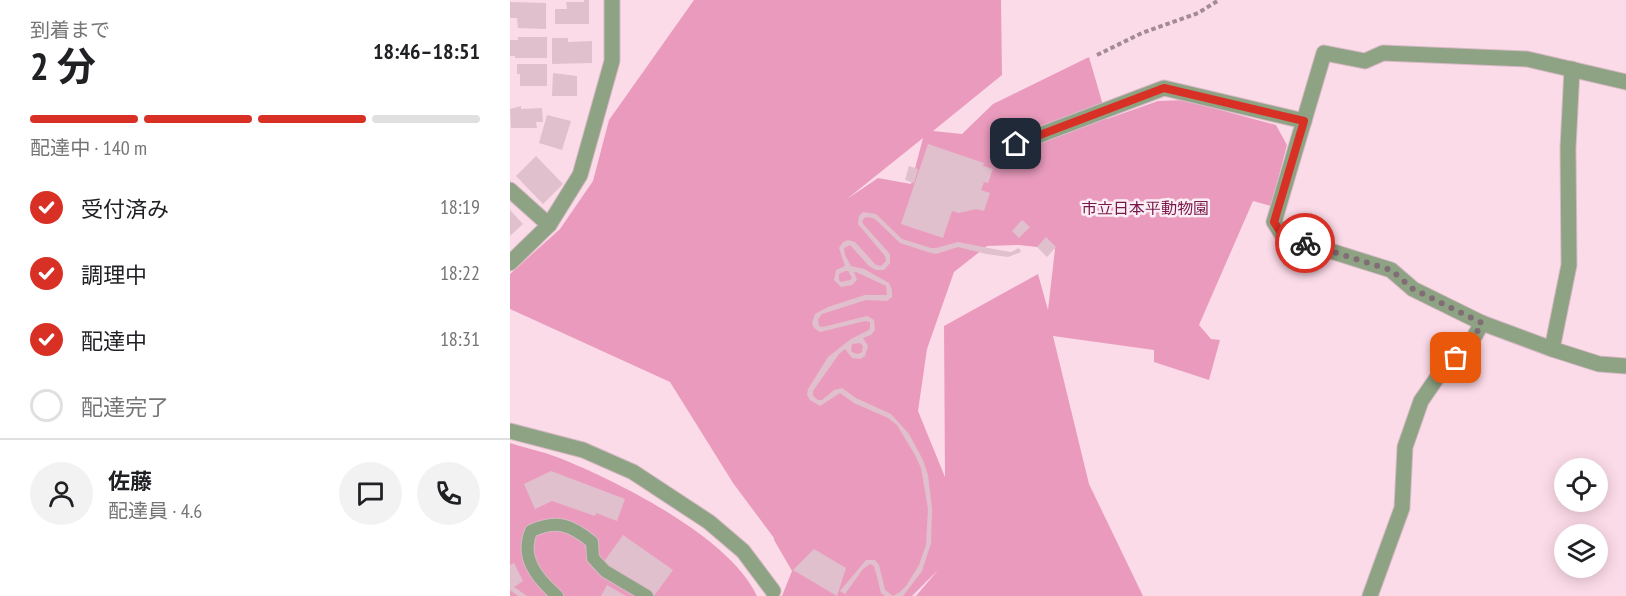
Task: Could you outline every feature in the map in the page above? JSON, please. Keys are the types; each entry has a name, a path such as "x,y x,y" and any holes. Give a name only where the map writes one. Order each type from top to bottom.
{"street":[{"path":"510,263 549,225 580,174 612,61 612,0"},
{"path":"1626,82 1527,59 1383,53 1365,61 1324,53 1274,222 1283,236 1391,270 1413,289 1482,323 1599,364 1626,366"},
{"path":"1552,349 1569,266 1568,148 1572,69"},
{"path":"1016,144 1164,88 1304,121"},
{"path":"510,190 549,225"},
{"path":"1370,596 1402,508 1405,447 1421,401 1443,369 1469,346 1482,323"},
{"path":"510,431 583,450 633,472 709,522 743,551 773,591"}],"lane":[{"path":"557,596 541,582 527,555 527,542 531,531 543,525 557,523 579,531 592,542 593,558 605,571 647,596"}],"path":[{"path":"1097,54 1142,33 1198,13 1219,0"}],"green space":[{"name":"市立日本平動物園","path":"694,0 1001,0 1002,75 933,131 962,134 993,104 1089,57 1107,119 1158,101 1184,100 1276,125 1287,145 1271,206 1253,201 1199,325 1211,339 1220,340 1209,380 1154,362 1154,350 1053,336 1089,484 1143,596 916,596 938,570 912,596 782,596 792,571 774,538 733,483 670,382 510,309 510,274 560,229 593,181 609,120","holes":["923,138 911,184 878,178 847,199","1019,245 1055,249 1048,310 1038,274 944,326 945,477 918,411 927,349 954,272 987,246"]},
{"path":"510,443 553,456 590,471 673,516 724,554 743,575 757,596 510,596"}],"building":[{"path":"584,0 589,0 589,24 555,24 555,9 567,9 566,2 584,2"},
{"path":"510,2 546,3 546,29 518,28 517,18 510,18"},
{"path":"518,37 547,37 547,58 510,56 510,40 518,40"},
{"path":"552,38 568,38 568,42 592,41 592,63 552,64"},
{"path":"517,64 547,64 547,86 520,86"},
{"path":"553,73 577,76 577,96 552,96"},
{"path":"521,106 521,109 542,108 543,122 536,122 537,128 511,128 510,109"},
{"path":"547,115 571,121 562,150 539,143"},
{"path":"928,144 984,163 983,166 993,169 988,183 984,182 981,190 990,193 984,211 976,209 959,213 952,211 943,238 901,224"},
{"path":"536,156 563,184 543,204 516,176"},
{"path":"909,166 918,169 914,183 905,180"},
{"path":"510,210 523,224 510,236"},
{"path":"863,212 876,214 902,239 931,248 958,242 1011,252 1019,248 1021,252 1008,257 958,247 936,254 931,253 900,243 875,219 864,218 862,222 864,225 890,254 890,263 884,270 876,270 869,266 850,245 844,248 845,255 851,266 864,269 889,283 892,297 887,301 866,300 822,314 818,319 819,326 823,327 867,316 874,320 875,330 871,335 863,338 868,346 865,356 860,359 852,358 845,349 813,391 813,396 822,400 834,390 842,388 856,398 891,414 909,434 928,475 932,509 931,543 922,571 903,596 893,596 906,586 919,565 926,545 928,509 921,468 915,455 897,425 888,418 854,403 840,393 820,406 810,400 807,395 808,389 828,357 851,339 869,330 870,327 870,322 865,321 820,332 814,328 812,323 815,314 828,307 865,295 887,295 886,286 856,272 854,272 857,280 852,285 841,287 834,280 836,270 845,266 839,248 843,242 848,240 855,242 876,265 881,266 886,261 885,256 858,224 859,216","holes":["848,271 852,278 841,282 839,274","860,343 863,346 862,352 858,354 851,351 852,344"]},
{"path":"1022,220 1030,227 1019,238 1012,231"},
{"path":"1046,237 1056,247 1047,257 1037,247"},
{"path":"551,471 625,499 617,521 552,501 535,509 524,484"},
{"path":"623,535 673,570 654,596 649,596 603,563"},
{"path":"814,549 846,568 837,596 793,570"},
{"path":"866,560 875,560 879,565 885,590 893,596 885,596 881,593 874,566 870,564 863,569 845,594 840,591"},
{"path":"514,563 523,581 514,587 527,596 518,596 510,590 510,565"},
{"path":"607,585 626,596 601,596"}],"way so far":[{"path":"1305,243 1391,270 1413,289 1482,323 1469,346 1456,358"}],"route":[{"path":"1016,144 1164,88 1304,121 1274,222 1283,236 1305,243"}]}
